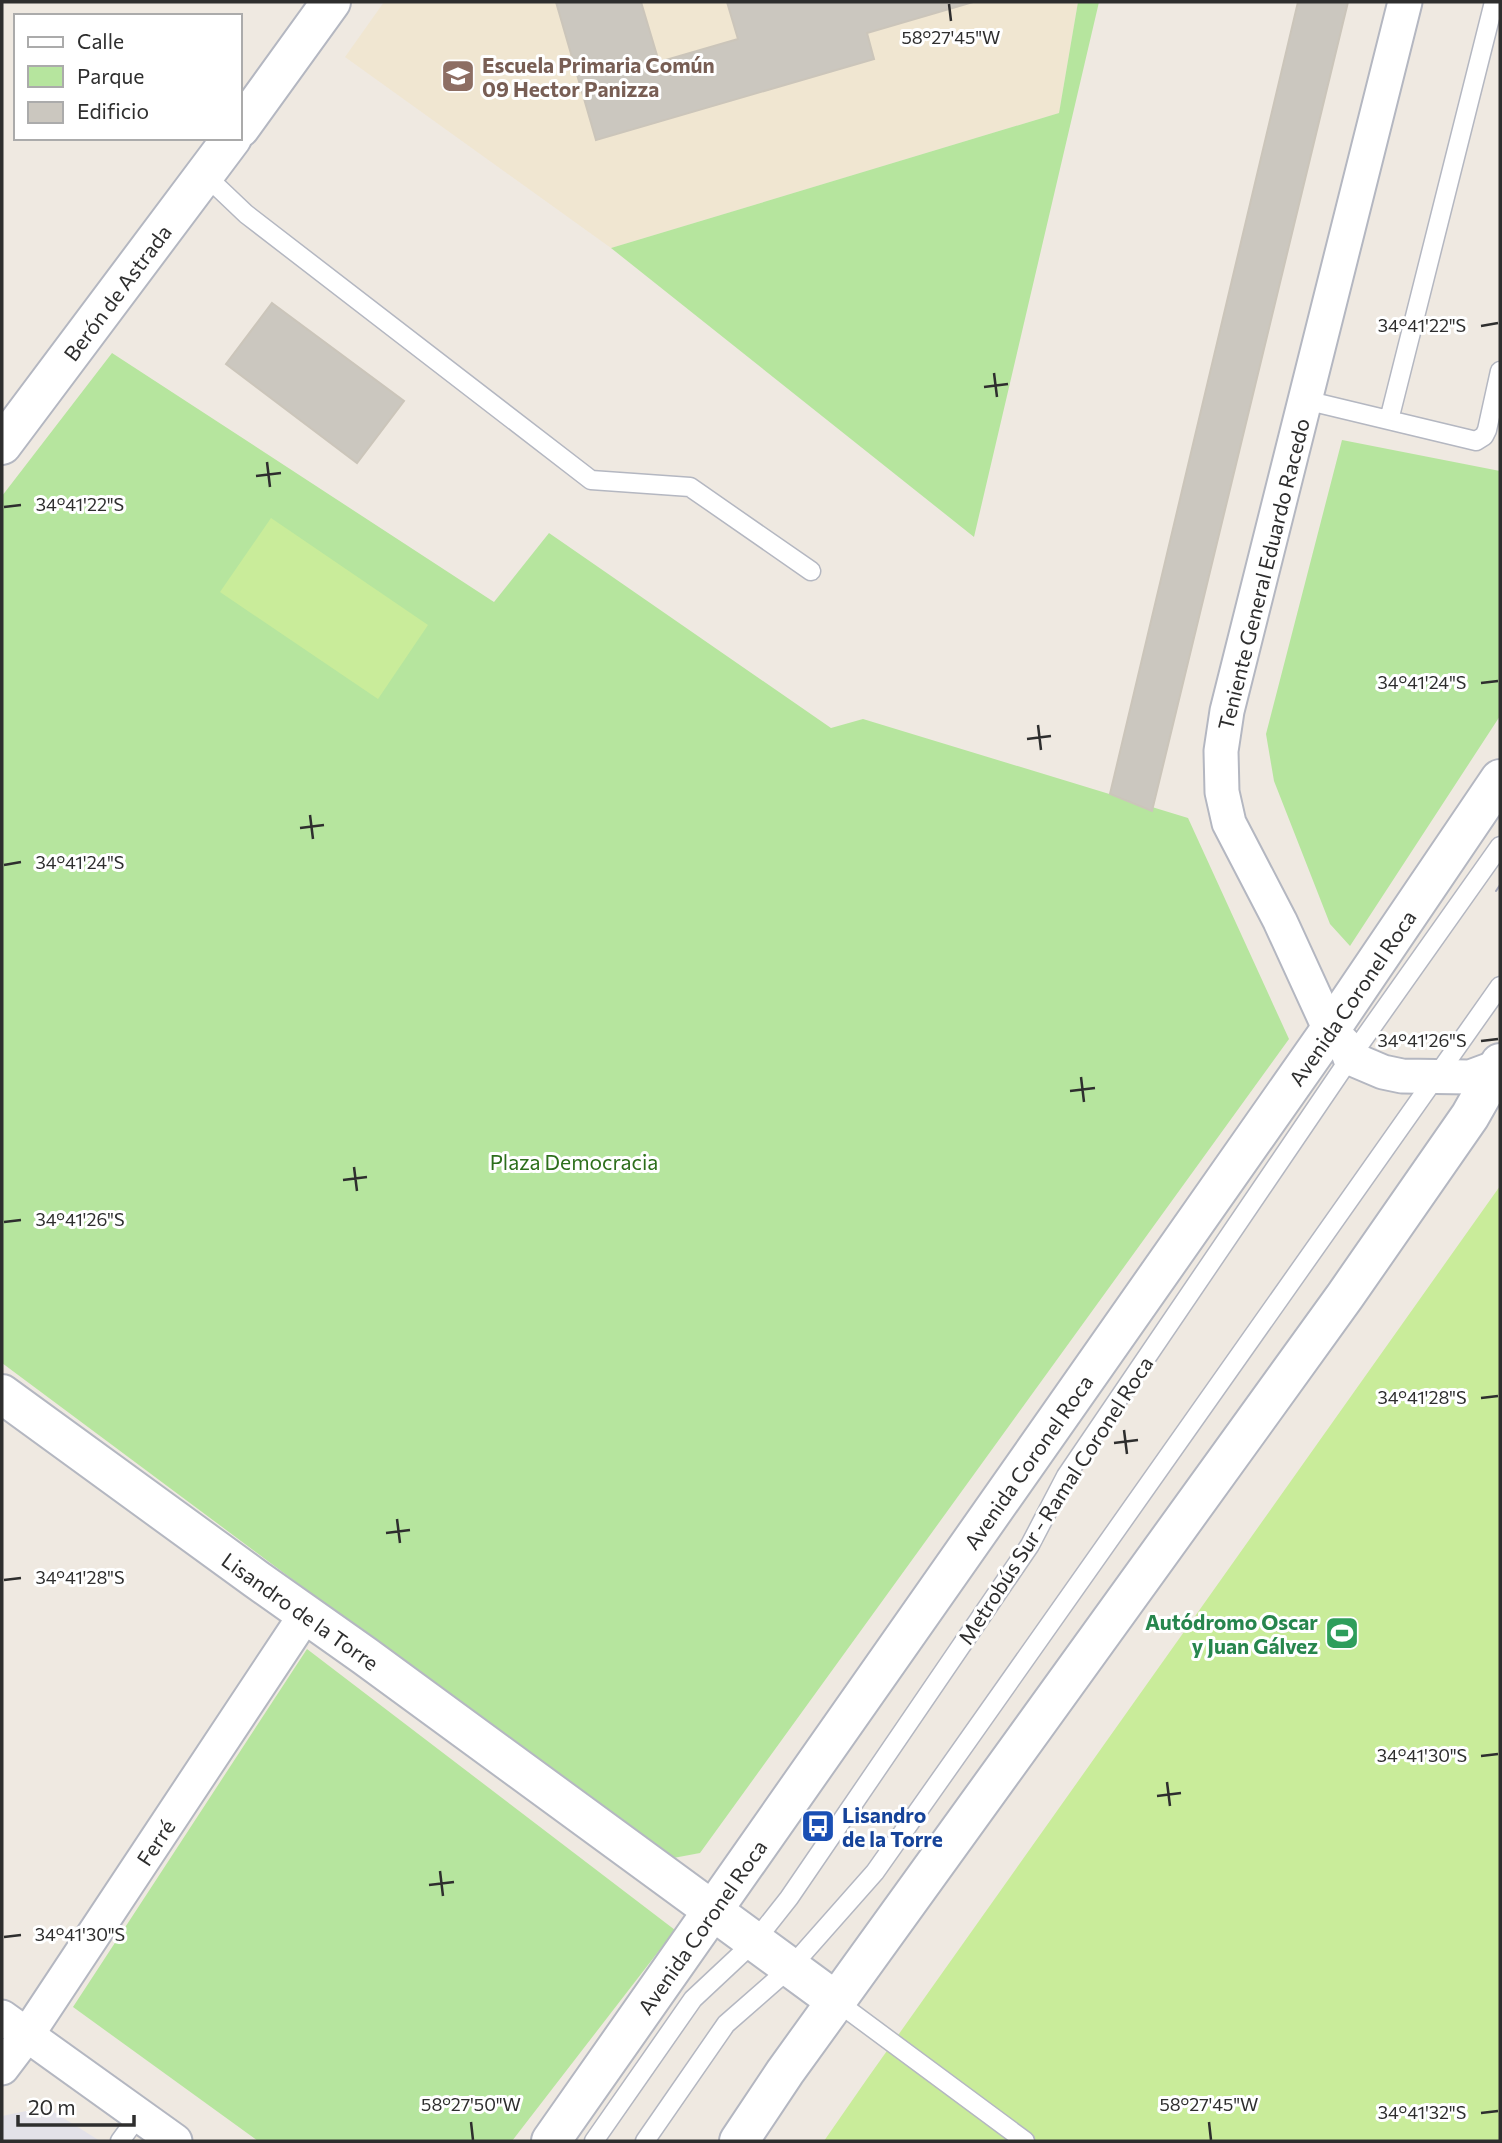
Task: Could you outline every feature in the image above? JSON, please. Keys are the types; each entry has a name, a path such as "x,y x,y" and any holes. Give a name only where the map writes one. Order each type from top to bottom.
{"main road":[{"path":"297,2 300,46"},
{"path":"242,125 331,2"},
{"name":"Berón de Astrada","path":"2,445 231,140"},
{"name":"Avenida Coronel Roca","path":"551,2141 1340,1044 1500,779"},
{"path":"739,2141 785,2072 1345,1296 1470,1116 1499,1065"},
{"name":"Lisandro de la Torre","path":"2,1394 836,2001"}],"street":[{"name":"Teniente General Eduardo Racedo","path":"1340,1044 1229,824 1222,792 1220,751 1227,710 1405,2"},
{"path":"1340,1044 1383,1072 1402,1076 1470,1077 1499,1065"},
{"name":"Ferré","path":"2,2068 14,2026 306,1614"},
{"path":"14,2026 130,2128 175,2141"}],"lane":[{"path":"1389,420 1495,2 1500,5"},
{"path":"205,175 246,214 591,480 690,488 811,571"},
{"path":"1306,400 1476,441 1484,436 1487,430 1500,371"},
{"name":"Metrobús Sur - Ramal Coronel Roca","path":"594,2141 693,1999 755,1941 796,1888 1030,1545 1066,1476 1340,1044 1500,846"},
{"path":"645,2141 726,2024 791,1968 875,1871 1500,986"},
{"path":"836,2001 1025,2141"}],"shaded area":[{"path":"384,2 1078,2 1059,113 611,248 345,57"},
{"path":"46,2107 100,2141 2,2141 2,2116"}],"green space":[{"path":"1078,2 1099,2 974,537 611,248 1059,113"},
{"name":"Plaza Democracia","path":"112,353 494,602 549,533 831,728 863,719 1188,818 1289,1039 700,1853 668,1859 2,1363 2,496"},
{"path":"1342,440 1500,471 1500,716 1350,946 1330,924 1274,781 1266,734"},
{"path":"271,518 428,625 378,699 220,592"},
{"name":"Autódromo Oscar y Juan Gálvez","path":"1500,1186 1500,2141 824,2141 867,2079"},
{"path":"307,1649 675,1930 512,2141 258,2141 73,2007"}],"building":[{"path":"556,2 641,2 659,62 738,39 727,2 973,2 867,33 874,59 596,140"},
{"path":"1298,2 1348,2 1152,811 1110,794"},
{"path":"272,303 404,401 357,463 226,364"}],"tram line":[{"path":"1496,891 1500,885"}],"place":[{"name":"Escuela Primaria Común 09 Hector Panizza","path":"458,76"},
{"name":"Autódromo Oscar y Juan Gálvez","path":"1342,1633"},
{"name":"Lisandro de la Torre","path":"818,1826"}]}
